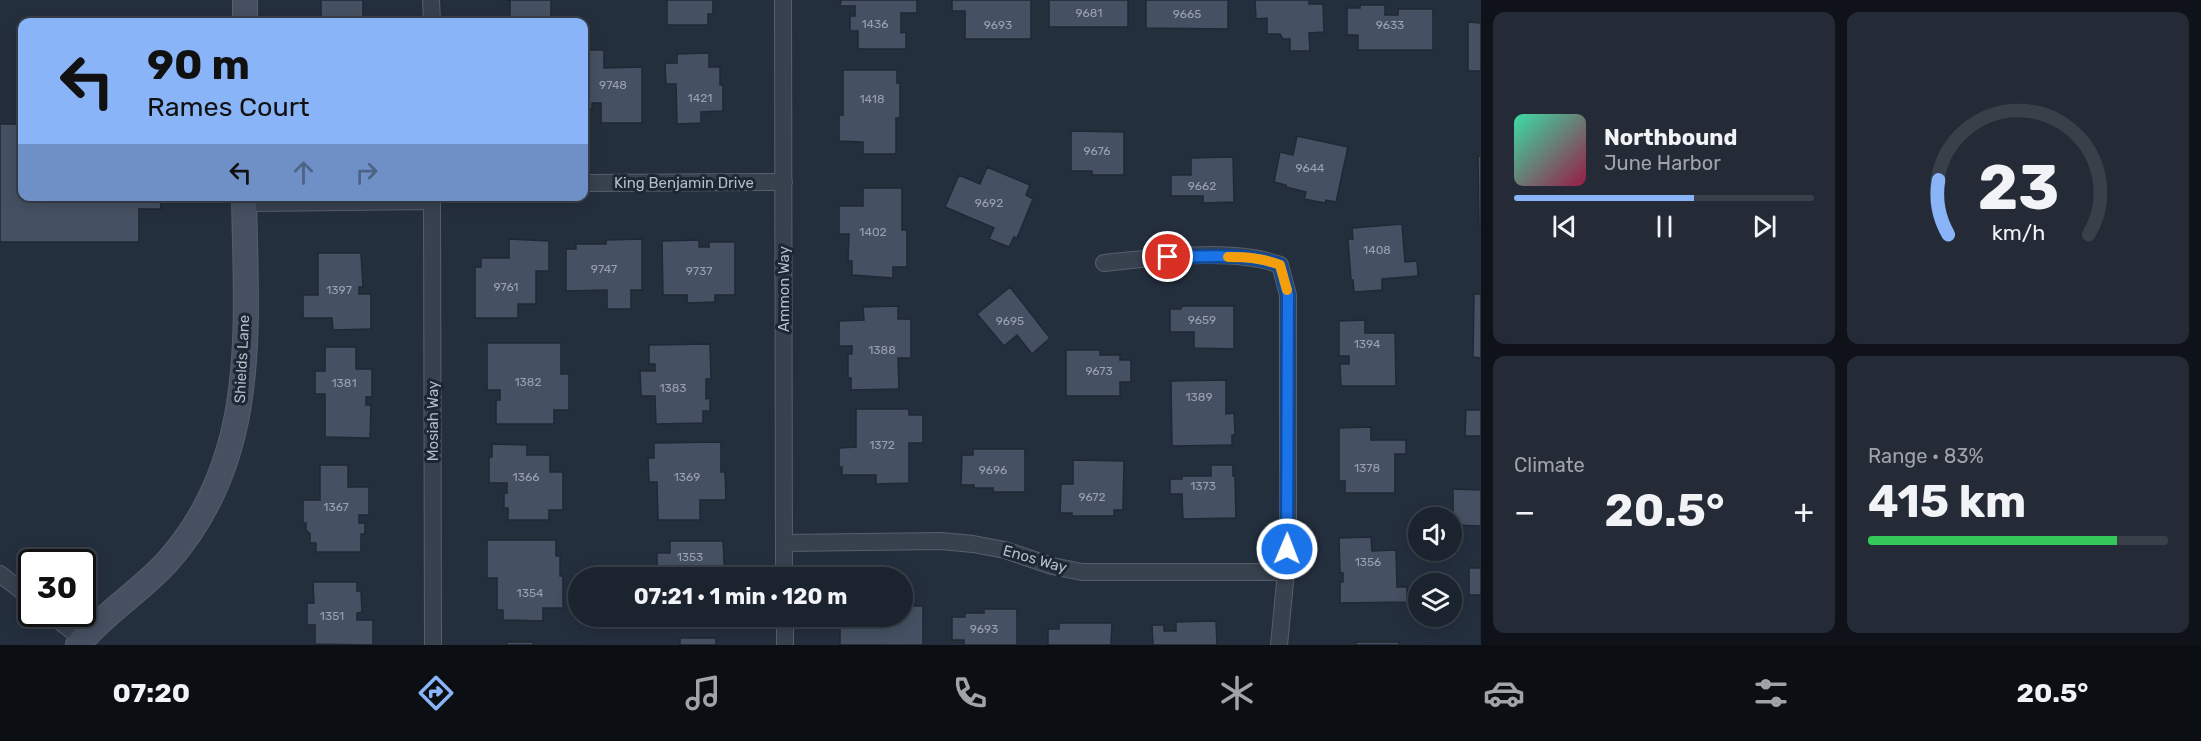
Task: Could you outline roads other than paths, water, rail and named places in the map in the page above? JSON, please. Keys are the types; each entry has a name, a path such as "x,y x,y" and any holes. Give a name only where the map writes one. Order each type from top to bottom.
{"main road":[{"path":"244,0 244,18"},
{"name":"Shields Lane","path":"80,642 167,562 200,517 224,467 234,438 243,380 244,201"}],"street":[{"path":"431,0 432,18"},
{"name":"Ammon Way","path":"783,0 784,567"},
{"name":"King Benjamin Drive","path":"588,183 784,182"},
{"name":"Mosiah Way","path":"432,201 434,645"},
{"path":"1104,263 1168,257 1249,257 1265,259 1280,265 1288,295 1286,572 1279,645"},
{"name":"Enos Way","path":"784,543 941,541 973,544 1005,550 1052,566 1082,572 1286,572"},
{"path":"0,574 18,588"},
{"path":"64,627 80,642"},
{"path":"784,627 785,645"}]}
